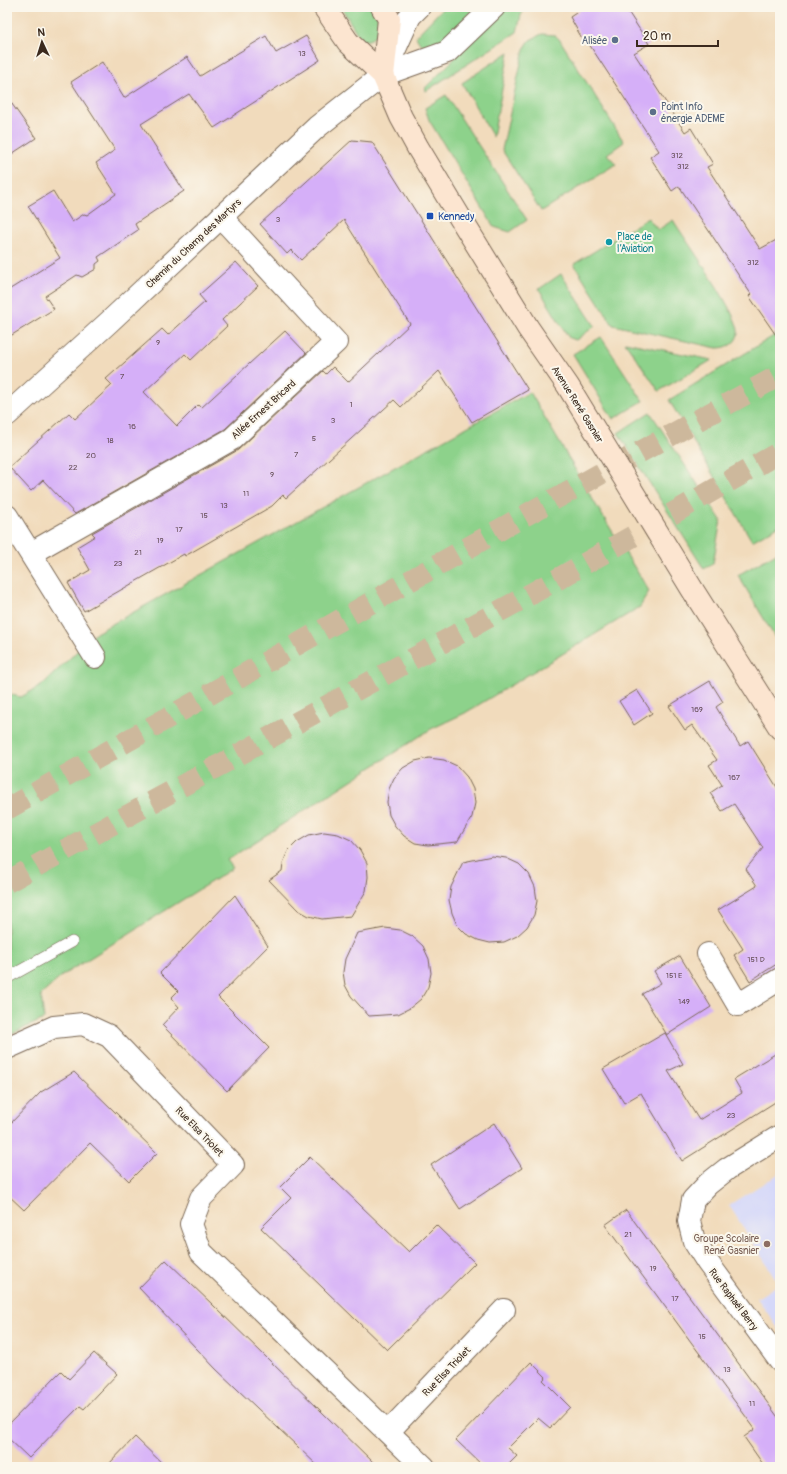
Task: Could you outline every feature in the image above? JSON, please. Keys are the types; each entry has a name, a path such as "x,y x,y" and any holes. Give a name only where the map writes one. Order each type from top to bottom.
{"main road":[{"path":"324,7 348,42 383,75"},
{"path":"382,7 389,19 383,75"},
{"name":"Avenue René Gasnier","path":"383,75 411,136 459,216 528,328 568,386 692,589 780,728"}],"street":[{"path":"383,75 410,16 419,7"},
{"path":"383,75 447,52 494,7"},
{"name":"Chemin du Champ des Martyrs","path":"7,415 317,127 383,75"},
{"name":"Allée Ernest Bricard","path":"31,553 232,439 336,342 221,216"},
{"path":"7,516 95,657"},
{"path":"708,954 738,1005 780,979"},
{"name":"Rue Elsa Triolet","path":"7,1048 54,1026 84,1024 109,1036 232,1165 200,1198 191,1224 201,1252 424,1467"},
{"name":"Rue Raphaël Berry","path":"780,1136 708,1184 693,1200 689,1221 694,1240 708,1263 780,1361"},
{"name":"Rue Elsa Triolet","path":"388,1432 504,1310"}],"lane":[{"path":"7,978 72,942"}],"shaded area":[{"name":"Groupe Scolaire René Gasnier","path":"780,1173 780,1331 757,1298 779,1284 729,1205"}],"green space":[{"path":"341,7 374,7 380,24 374,37 369,40 361,40"},
{"path":"444,7 477,7 439,43 431,46 422,45 416,36"},
{"path":"506,7 523,7 517,32 426,91 425,88"},
{"path":"542,34 555,35 560,40 624,142 607,154 616,164 541,211 502,150 524,49 530,40"},
{"path":"509,52 493,137 462,83"},
{"path":"446,95 527,220 510,232 494,227 429,120 425,108"},
{"path":"648,218 658,230 673,220 699,260 722,296 737,325 737,337 730,345 717,348 613,325 574,264"},
{"path":"561,274 595,326 576,340 569,338 539,289"},
{"path":"780,332 780,525 752,541 669,400"},
{"path":"601,337 643,401 613,419 573,354"},
{"path":"625,342 712,360 659,391"},
{"path":"530,392 596,505 649,591 640,607 465,713 431,729 227,860 233,868 63,975 41,995 44,1019 7,1036 7,694 21,697 41,686 96,633"},
{"path":"650,412 721,520 713,563 704,569 618,433"},
{"path":"780,551 780,646 738,575"}],"building":[{"path":"585,7 625,7 649,44 634,53 685,132 691,128 713,164 707,167 760,249 780,238 780,341 749,296 751,294 679,186 672,191 650,157 659,151 587,41 584,42 570,17"},
{"path":"266,36 276,53 306,36 320,60 214,128 189,94 141,124 184,191 135,224 138,230 98,257 100,261 96,264 96,269 82,277 77,275 45,296 54,309 7,338 7,291 60,258 28,206 53,191 72,222 84,214 87,215 116,194 96,163 115,150 71,82 102,62 124,98 187,57 200,76"},
{"path":"7,97 36,138 7,157"},
{"path":"352,140 372,142 528,390 472,422 439,371 401,407 394,400 286,498 283,495 272,506 185,556 184,554 84,611 68,583 90,570 77,547 95,536 92,533 238,450 323,371 326,374 333,367 348,382 410,324 344,220 301,260 291,250 287,254 260,224"},
{"path":"236,262 258,286 222,320 227,326 191,360 185,354 144,392 177,426 198,405 201,408 285,331 306,353 225,429 75,514 43,480 31,491 9,467 69,413 75,419 112,385 106,379 162,329 168,335 205,302 199,295"},
{"path":"710,681 723,702 716,707 740,746 748,741 780,792 780,962 750,981 734,955 743,949 718,910 757,886 746,869 763,848 734,804 722,811 710,793 722,785 709,765 717,760 692,725 685,730 669,706"},
{"path":"637,690 652,713 634,725 619,701"},
{"path":"429,758 444,760 457,766 467,777 473,789 475,803 472,817 457,842 428,845 415,843 404,836 395,826 389,815 387,802 389,789 394,778 403,768 415,761"},
{"path":"324,832 338,834 351,840 360,850 367,863 368,877 366,891 351,916 322,919 309,916 298,910 269,880 282,871 283,863 288,851 297,842 309,835"},
{"path":"492,856 506,858 519,864 529,874 535,887 537,901 534,915 527,927 517,936 504,942 490,943 478,940 466,934 457,925 449,900 451,887 463,862"},
{"path":"235,895 268,946 218,997 269,1048 227,1091 162,1025 179,1007 171,998 178,991 160,973"},
{"path":"385,928 400,930 412,936 423,946 429,959 431,973 428,987 421,999 410,1008 398,1014 369,1016 351,996 345,985 343,972 345,959 357,933"},
{"path":"680,956 711,1007 667,1035 642,994 661,983 654,971"},
{"path":"665,1033 683,1064 668,1071 699,1120 742,1093 734,1079 780,1051 780,1099 682,1161 641,1093 624,1103 603,1069"},
{"path":"74,1072 157,1153 129,1181 90,1143 24,1210 7,1194 7,1127 41,1092"},
{"path":"494,1123 522,1168 460,1209 431,1165"},
{"path":"310,1157 409,1252 436,1225 475,1263 387,1350 261,1228 291,1198 280,1187"},
{"path":"626,1210 780,1420 780,1467 765,1467 744,1437 755,1429 605,1225"},
{"path":"166,1260 378,1467 319,1467 216,1369 139,1288"},
{"path":"94,1353 117,1374 84,1409 80,1406 29,1458 7,1437 7,1426 61,1371 69,1379"},
{"path":"531,1362 546,1377 543,1380 570,1407 550,1428 538,1418 508,1448 517,1456 506,1467 484,1467 456,1440"},
{"path":"135,1437 166,1467 106,1467"}],"tunnel":[{"path":"7,809 524,516 780,375"},
{"path":"7,882 558,579 780,452"}],"place":[{"name":"Alisée","path":"615,40"},
{"name":"Point Info énergie ADEME","path":"653,112"},
{"name":"Kennedy","path":"430,216"},
{"name":"Place de l’Aviation","path":"609,242"},
{"name":"Groupe Scolaire René Gasnier","path":"767,1244"}]}
